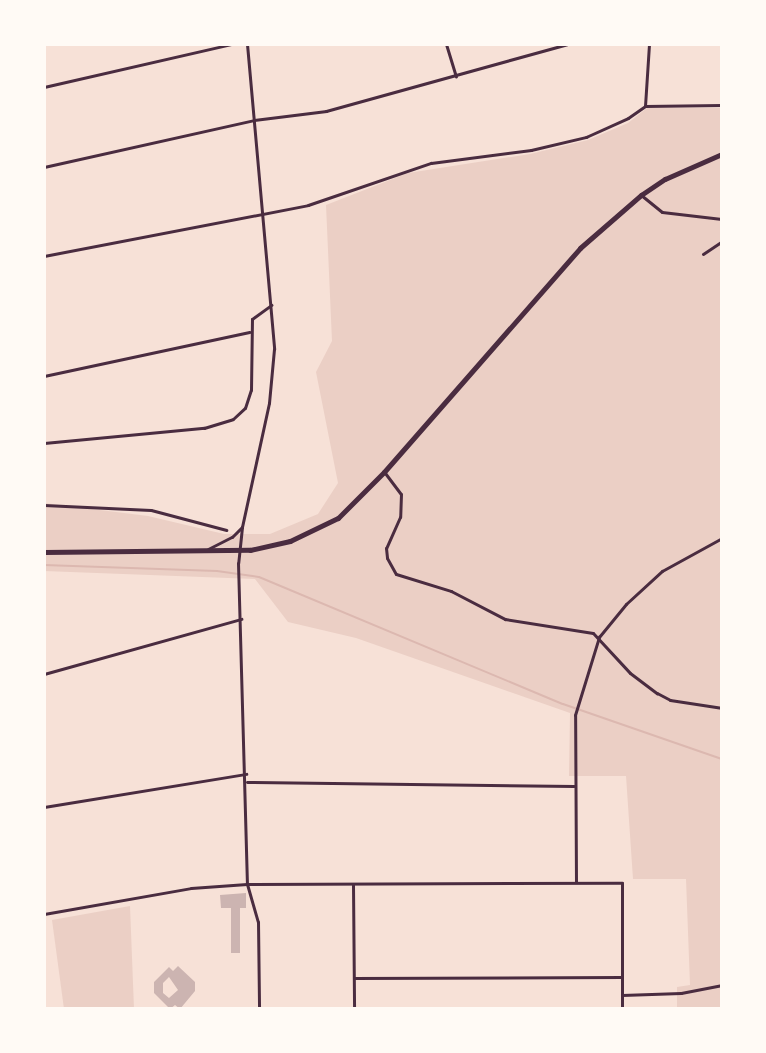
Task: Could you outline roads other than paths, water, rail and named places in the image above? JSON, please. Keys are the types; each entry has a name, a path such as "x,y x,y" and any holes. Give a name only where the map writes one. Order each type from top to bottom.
{"main road":[{"path":"44,552 239,551 280,544 326,524 362,496 580,248 641,195 665,179 722,154"}],"street":[{"path":"44,87 232,44"},
{"path":"247,44 274,349 269,403 242,527 238,563 247,782 247,884 258,922 259,1009"},
{"path":"446,44 456,76"},
{"path":"44,167 254,120 326,111 567,44"},
{"path":"645,106 649,44"},
{"path":"44,256 308,205 431,163 531,150 586,137 628,118 645,106 722,105"},
{"path":"641,195 662,212 722,219"},
{"path":"703,254 722,241"},
{"path":"44,443 204,428 233,419 245,408 251,390 253,367 249,332 256,313 271,305"},
{"path":"44,376 249,332"},
{"path":"384,472 401,494 400,517 386,548 387,558 396,574 451,591 505,619 585,631 599,637 622,666 657,693 670,700 722,708"},
{"path":"44,505 151,510 226,530"},
{"path":"199,553 223,543 242,527"},
{"path":"576,883 575,715 599,637 626,604 662,571 722,538"},
{"path":"44,674 241,619"},
{"path":"44,807 246,774"},
{"path":"247,782 574,786"},
{"path":"44,914 191,888 247,884 622,883 622,1009"},
{"path":"353,885 354,1009"},
{"path":"354,978 622,977"},
{"path":"622,995 681,993 722,985"}],"waterway":[{"path":"44,565 217,571 259,577 563,704 722,759"}]}
